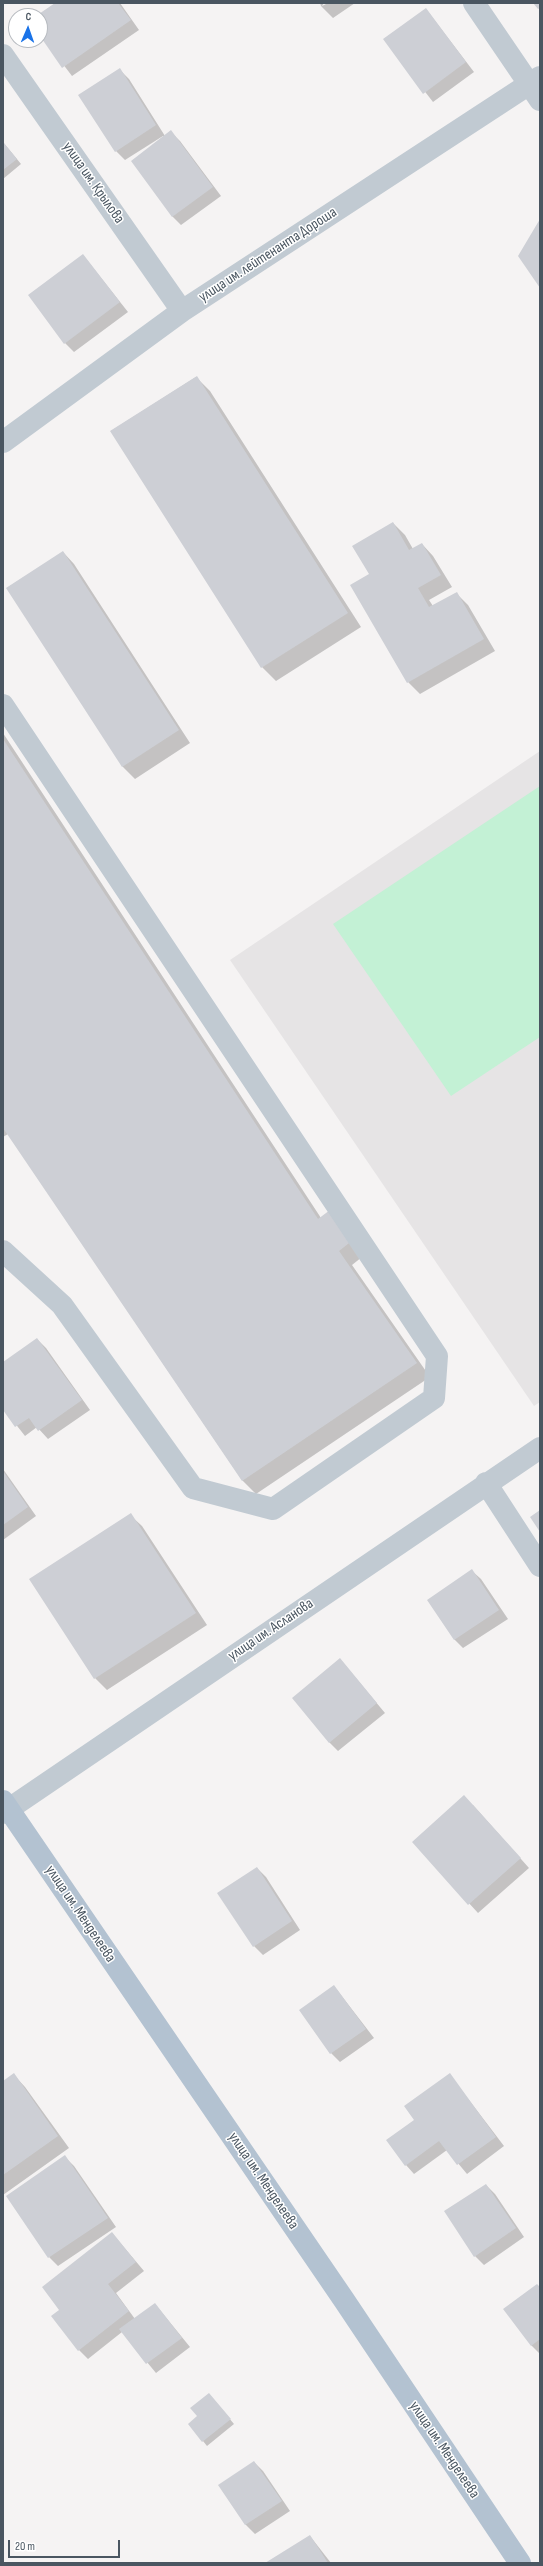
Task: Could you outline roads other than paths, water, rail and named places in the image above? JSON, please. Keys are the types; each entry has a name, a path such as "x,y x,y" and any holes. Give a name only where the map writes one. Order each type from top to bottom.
{"main road":[{"name":"улица им. Менделеева","path":"5,1808 340,2293 520,2563"}],"street":[{"path":"474,3 537,87"},
{"name":"улица им. Крылова","path":"3,55 182,311"},
{"name":"улица им. лейтенанта Дороша","path":"3,442 182,311 537,87"},
{"path":"3,705 437,1356 434,1398 273,1509 193,1488 62,1305 3,1251"},
{"name":"улица им. Асланова","path":"5,1808 540,1448"},
{"path":"486,1483 540,1566"}]}
